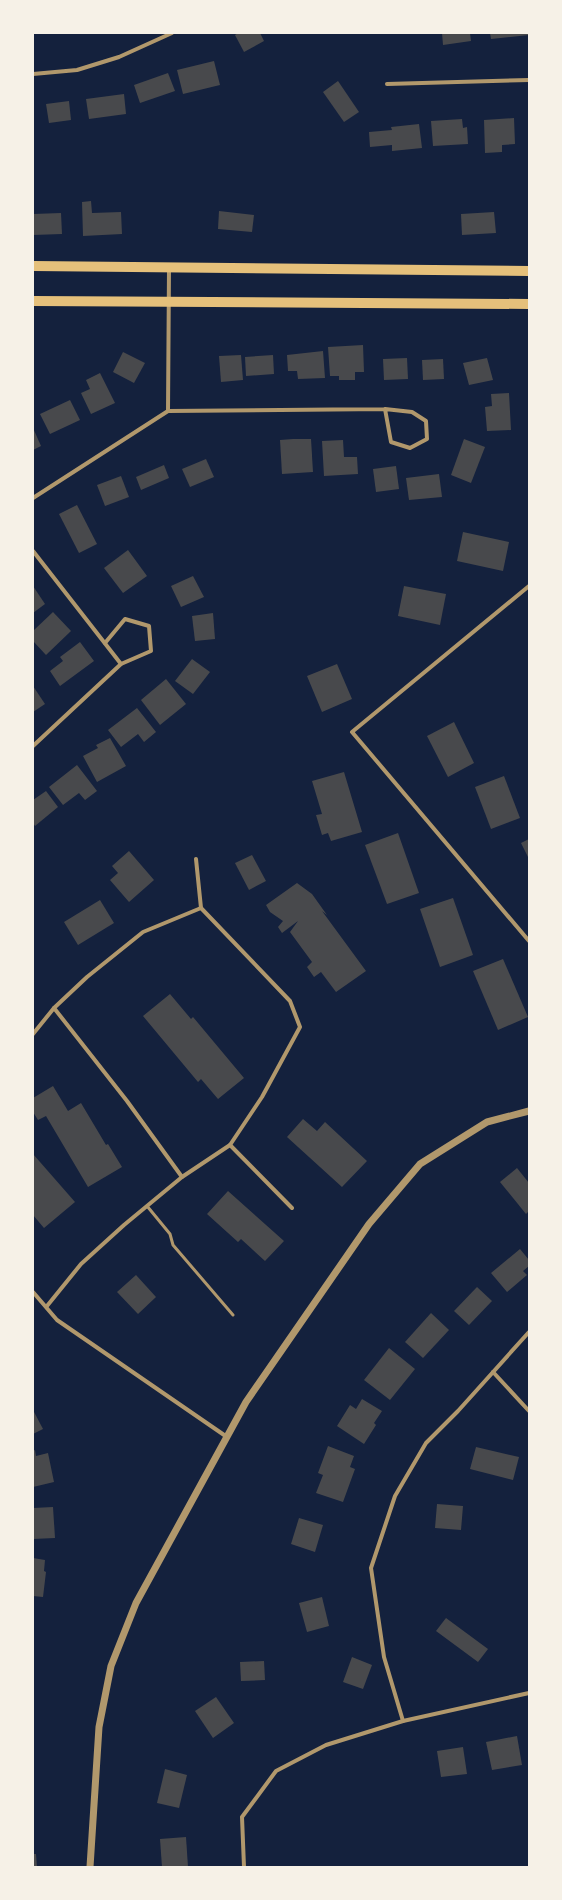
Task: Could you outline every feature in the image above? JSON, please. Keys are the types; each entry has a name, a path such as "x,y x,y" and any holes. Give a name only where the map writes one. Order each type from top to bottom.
{"main road":[{"path":"33,266 529,271"},
{"path":"33,301 529,304"}],"street":[{"path":"33,74 76,70 119,57 172,33"},
{"path":"387,84 529,80"},
{"path":"168,412 170,301 169,268"},
{"path":"33,498 168,412 385,409 412,412 426,421 427,439 410,448 391,442 385,409"},
{"path":"33,551 121,664"},
{"path":"529,586 352,732 529,941"},
{"path":"33,746 121,664 151,651 149,626 125,619 105,643"},
{"path":"47,1306 82,1264 124,1225 182,1177 230,1144 262,1097 300,1027 290,1001 201,908 196,859"},
{"path":"33,1034 54,1008 87,977 143,932 201,908"},
{"path":"54,1008 127,1101 182,1177"},
{"path":"90,1867 99,1727 111,1666 136,1603 246,1402 369,1224 420,1164 487,1122 529,1111"},
{"path":"230,1144 292,1208"},
{"path":"33,1292 58,1320 227,1437"},
{"path":"403,1721 384,1657 370,1568 395,1496 426,1442 458,1411 529,1332"},
{"path":"493,1372 529,1411"},
{"path":"244,1867 242,1817 276,1771 326,1745 403,1721 529,1693"}],"lane":[{"path":"147,1206 170,1234 173,1246 233,1315"}],"building":[{"path":"238,33 260,33 264,41 244,52 235,35"},
{"path":"442,33 470,33 471,41 443,45"},
{"path":"490,33 529,33 529,35 491,39"},
{"path":"214,61 220,85 183,94 177,70"},
{"path":"168,73 175,91 140,103 134,85"},
{"path":"338,81 359,112 344,122 323,92"},
{"path":"124,94 126,114 89,119 86,99"},
{"path":"69,101 71,120 49,123 46,104"},
{"path":"514,118 515,144 502,145 502,152 485,153 484,120"},
{"path":"462,119 463,128 467,127 468,144 433,146 431,121"},
{"path":"419,124 422,148 392,151 392,145 370,147 369,132 392,130 391,127"},
{"path":"91,201 92,213 121,212 122,234 83,236 82,202"},
{"path":"219,211 254,215 252,232 218,229"},
{"path":"494,212 496,233 462,235 461,214"},
{"path":"61,213 62,234 33,235 33,214"},
{"path":"363,345 364,372 355,372 355,380 339,380 339,376 330,376 328,347"},
{"path":"323,351 325,378 298,379 297,371 288,371 287,355"},
{"path":"123,352 145,363 134,383 113,372"},
{"path":"241,355 243,380 221,382 219,356"},
{"path":"273,355 274,374 246,376 245,357"},
{"path":"407,358 408,379 384,380 383,359"},
{"path":"487,358 493,380 469,385 463,363"},
{"path":"443,359 444,379 423,380 422,360"},
{"path":"100,373 115,403 91,414 81,393 90,389 86,380"},
{"path":"509,393 511,430 487,431 485,407 492,406 491,394"},
{"path":"70,400 80,420 50,434 40,414"},
{"path":"33,428 41,446 33,450"},
{"path":"311,439 313,472 282,474 280,440"},
{"path":"464,439 485,447 471,483 451,475"},
{"path":"343,440 344,457 357,457 358,474 324,476 322,441"},
{"path":"206,459 214,477 190,487 182,469"},
{"path":"164,465 169,478 141,490 136,477"},
{"path":"396,466 399,489 376,492 373,469"},
{"path":"439,474 442,497 409,500 406,478"},
{"path":"121,476 129,497 105,506 97,485"},
{"path":"77,505 97,544 79,553 59,514"},
{"path":"463,532 509,542 503,571 457,561"},
{"path":"128,550 147,576 123,593 104,568"},
{"path":"193,576 204,597 181,607 171,586"},
{"path":"33,586 45,604 33,613"},
{"path":"404,586 446,594 440,625 398,616"},
{"path":"53,612 71,631 46,655 33,641 33,631"},
{"path":"213,613 215,639 195,641 192,616"},
{"path":"80,642 94,661 60,686 50,671 63,661 60,657"},
{"path":"192,659 210,672 193,694 175,681"},
{"path":"337,664 352,699 322,712 307,676"},
{"path":"166,679 186,704 160,725 141,700"},
{"path":"33,686 45,704 33,712"},
{"path":"137,708 156,732 144,742 138,734 121,747 108,730"},
{"path":"454,722 474,763 448,777 427,736"},
{"path":"110,738 126,766 97,782 83,756 98,748 96,745"},
{"path":"77,765 97,791 85,800 79,793 63,805 49,787"},
{"path":"344,772 362,832 331,841 328,833 322,835 316,815 322,814 312,781"},
{"path":"504,776 520,818 491,829 475,787"},
{"path":"46,791 58,807 35,826 33,823 33,800"},
{"path":"398,833 419,893 387,904 365,845"},
{"path":"529,839 529,859 521,843"},
{"path":"129,851 154,880 129,902 110,880 118,873 112,866"},
{"path":"252,855 266,881 249,890 235,863"},
{"path":"297,883 312,894 327,915 322,911 366,971 336,992 321,972 314,977 307,967 312,962 290,932 298,921 282,933 278,927 283,921 270,912 266,905"},
{"path":"453,898 473,955 440,967 420,909"},
{"path":"100,900 114,923 78,945 64,922"},
{"path":"503,959 528,1017 498,1030 473,971"},
{"path":"170,994 191,1019 193,1017 244,1078 218,1099 201,1079 198,1082 143,1016"},
{"path":"53,1086 68,1111 81,1103 106,1145 108,1144 122,1167 88,1187 46,1116 38,1120 33,1112 33,1098"},
{"path":"303,1119 317,1131 325,1122 367,1161 342,1187 287,1137"},
{"path":"33,1154 75,1202 44,1228 33,1215"},
{"path":"517,1168 529,1183 529,1211 526,1214 500,1182"},
{"path":"228,1191 284,1241 265,1261 241,1239 238,1242 207,1214"},
{"path":"520,1249 529,1260 529,1266 523,1271 527,1275 507,1292 491,1273"},
{"path":"136,1275 156,1297 138,1314 117,1292"},
{"path":"477,1287 492,1301 469,1325 454,1311"},
{"path":"431,1313 449,1330 423,1358 405,1342"},
{"path":"389,1348 415,1369 390,1400 364,1380"},
{"path":"362,1399 382,1411 374,1423 376,1425 364,1444 337,1426 350,1405 356,1409"},
{"path":"33,1410 43,1429 33,1434"},
{"path":"328,1446 354,1456 350,1467 355,1469 343,1502 316,1493 323,1475 318,1473"},
{"path":"476,1447 519,1457 513,1480 470,1469"},
{"path":"35,1450 36,1456 48,1453 54,1482 33,1487 33,1451"},
{"path":"437,1504 463,1506 461,1530 435,1528"},
{"path":"53,1507 55,1538 33,1539 33,1508"},
{"path":"299,1518 323,1525 315,1552 291,1544"},
{"path":"33,1558 45,1560 44,1571 46,1572 43,1597 33,1596"},
{"path":"322,1597 329,1626 307,1632 299,1603"},
{"path":"446,1618 488,1649 478,1662 436,1631"},
{"path":"352,1657 372,1665 363,1689 343,1682"},
{"path":"264,1661 265,1680 241,1681 240,1662"},
{"path":"216,1697 234,1723 213,1738 195,1711"},
{"path":"517,1736 522,1765 492,1770 486,1742"},
{"path":"463,1747 467,1774 441,1777 437,1751"},
{"path":"165,1769 187,1775 179,1808 157,1803"},
{"path":"186,1837 188,1867 162,1867 160,1839"},
{"path":"33,1854 36,1854 37,1867 33,1867"}]}
